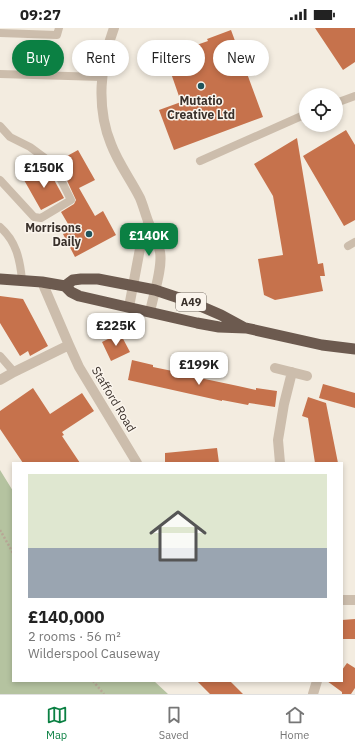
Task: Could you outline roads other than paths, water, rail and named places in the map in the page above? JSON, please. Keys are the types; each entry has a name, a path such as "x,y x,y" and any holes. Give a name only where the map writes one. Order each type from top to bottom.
{"highway":[{"name":"A49","path":"0,279 42,282 65,286 71,292 79,296 197,323 219,327 246,328 322,345 355,349"},
{"name":"A49","path":"65,286 73,280 98,279 155,290 191,302 246,328"}],"street":[{"path":"109,40 114,28"},
{"path":"102,76 103,110 106,128 111,144 140,199 160,253 160,269 150,312"},
{"path":"129,307 142,238 148,223"},
{"name":"Stafford Road","path":"42,282 68,345 136,462"},
{"path":"0,380 68,345"},
{"path":"276,368 307,376"},
{"path":"280,462 278,440 284,404 292,372"},
{"path":"343,600 355,600"},
{"path":"312,694 317,682"}],"lane":[{"path":"0,33 57,35 59,28"},
{"path":"0,74 72,75"},
{"path":"343,101 354,99"},
{"path":"200,161 299,117"},
{"path":"0,126 10,137 30,147 53,164 71,200 41,218 34,217 0,181"},
{"path":"0,227 13,243 18,254 21,264 22,280"},
{"path":"0,356 14,372"}],"place":[{"name":"Mutatio Creative Ltd","path":"201,86"},
{"name":"Morrisons Daily","path":"89,234"}]}
